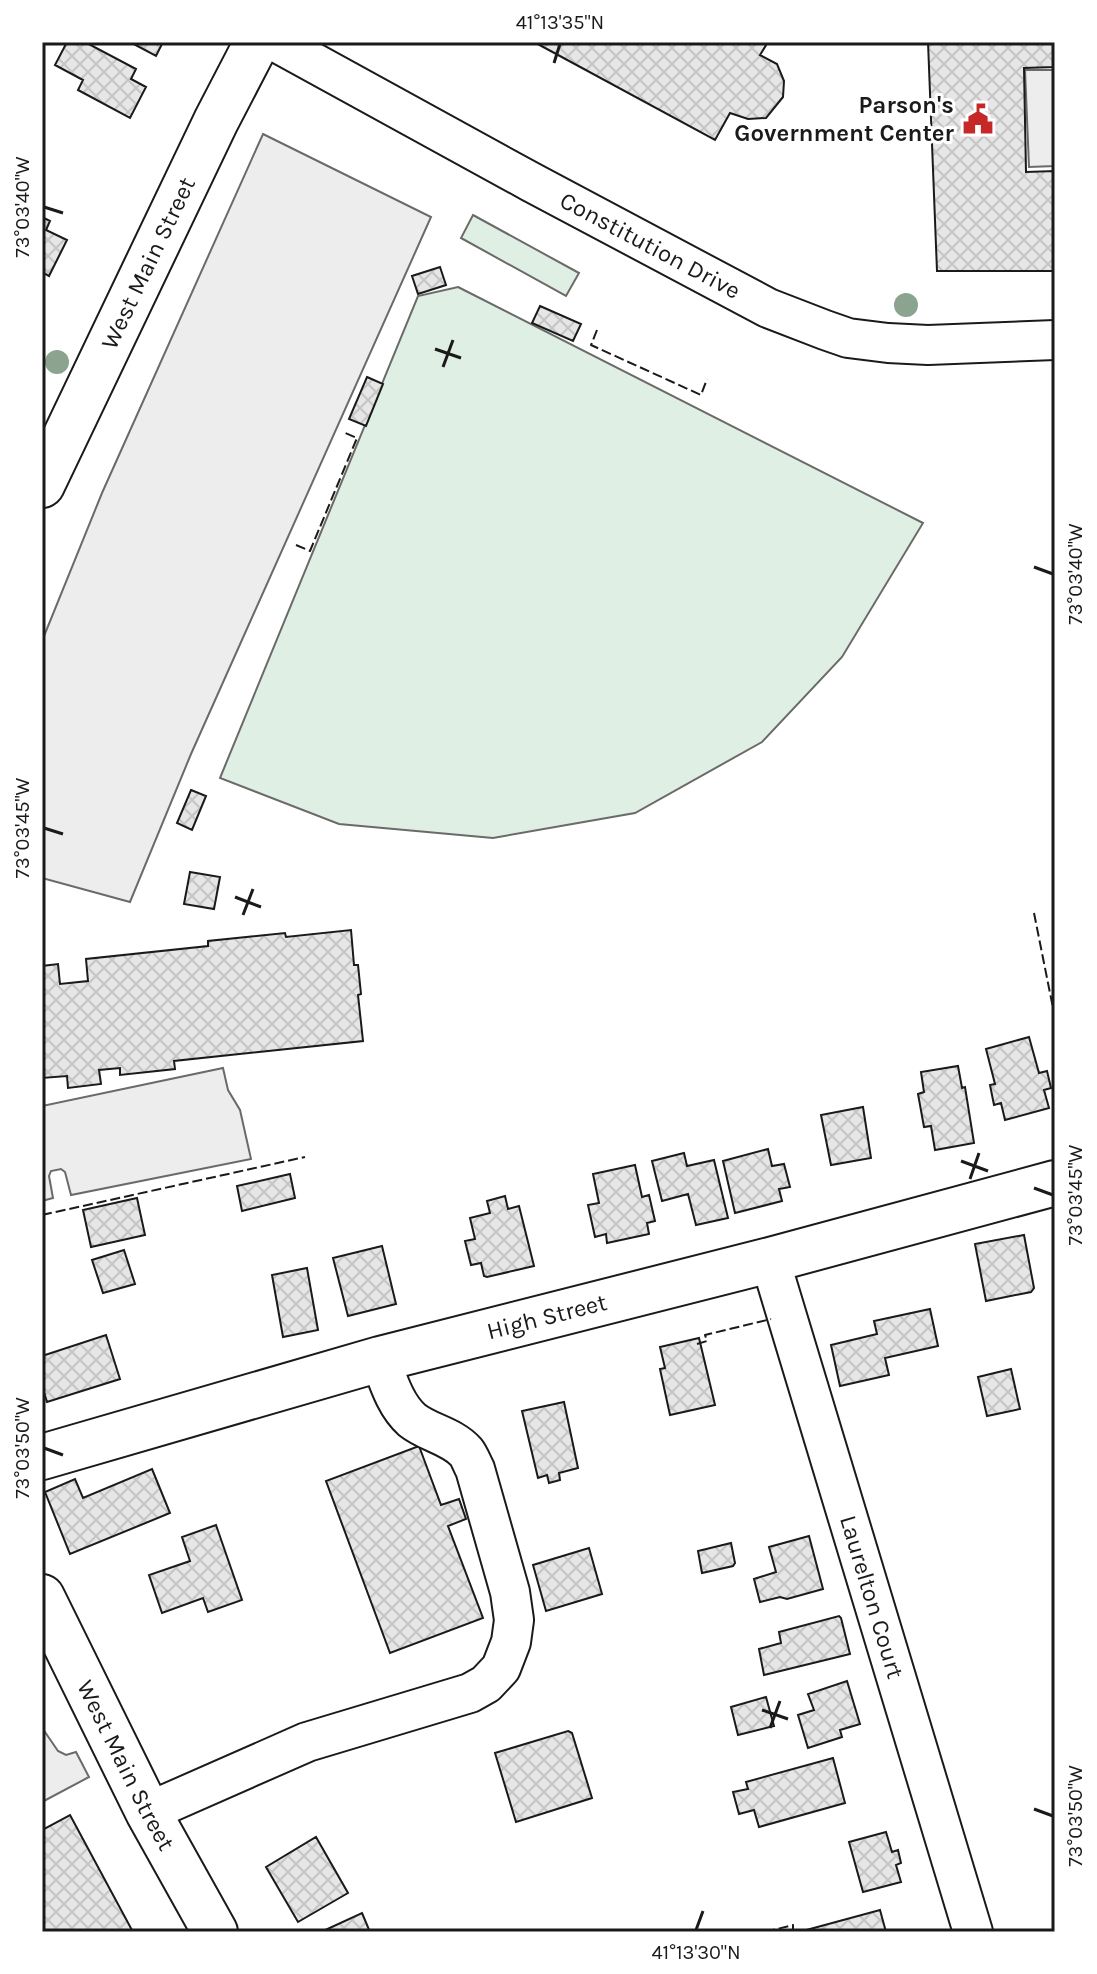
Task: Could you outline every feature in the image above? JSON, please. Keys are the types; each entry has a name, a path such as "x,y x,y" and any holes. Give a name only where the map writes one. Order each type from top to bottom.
{"main road":[{"name":"West Main Street","path":"42,485 257,42"},
{"name":"High Street","path":"42,1457 380,1359 770,1260 1055,1183"},
{"name":"West Main Street","path":"42,1597 148,1812 215,1932"}],"street":[{"name":"Constitution Drive","path":"276,42 768,308 825,330 848,338 902,344 1055,340"},
{"name":"Laurelton Court","path":"770,1260 973,1932"},
{"path":"148,1812 307,1742 470,1693 486,1684 501,1668 511,1642 514,1620 510,1592 475,1469 466,1452 411,1419 391,1388 380,1359"}],"green space":[{"path":"473,215 579,273 566,296 461,238"},
{"path":"458,287 923,523 842,657 762,742 635,813 493,838 339,824 220,778 418,296"}],"shaded area":[{"path":"1025,70 1055,70 1055,166 1029,167"},
{"path":"263,134 431,217 191,754 130,902 42,878 42,641 102,493"},
{"path":"223,1068 228,1090 240,1110 251,1159 71,1195 65,1172 61,1169 51,1171 53,1198 42,1201 42,1106"},
{"path":"45,1732 58,1751 66,1755 76,1752 89,1777 42,1802 42,1733"}],"building":[{"path":"67,42 85,42 136,69 131,79 146,87 130,118 78,90 83,80 55,65"},
{"path":"130,42 163,42 156,56"},
{"name":"Parson's Government Center","path":"534,42 768,42 760,55 777,64 784,81 783,97 766,118 748,119 730,113 715,140"},
{"name":"Parson's Government Center","path":"928,42 1055,42 1055,67 1024,68 1026,172 1055,171 1055,271 937,271"},
{"path":"42,217 50,221 46,230 67,240 49,276 42,272"},
{"path":"440,267 446,285 418,294 412,276"},
{"path":"540,306 581,324 573,341 532,323"},
{"path":"367,377 383,384 366,426 349,419"},
{"path":"191,790 206,796 192,830 177,823"},
{"path":"190,872 220,877 214,909 184,904"},
{"path":"351,930 354,965 358,965 363,1041 174,1061 175,1069 120,1075 120,1068 99,1070 101,1084 68,1088 67,1076 42,1078 42,966 58,964 60,984 88,981 86,959 208,946 208,941"},
{"path":"1029,1037 1039,1073 1047,1071 1051,1088 1044,1090 1049,1108 1005,1120 1001,1103 994,1105 990,1085 995,1084 986,1049"},
{"path":"958,1066 962,1088 965,1087 974,1143 935,1150 931,1126 924,1127 918,1094 924,1092 921,1072"},
{"path":"863,1107 871,1158 831,1165 821,1115"},
{"path":"768,1149 772,1166 784,1164 790,1187 779,1189 782,1201 735,1213 723,1161"},
{"path":"684,1153 687,1166 714,1160 728,1218 696,1225 688,1194 662,1201 652,1161"},
{"path":"635,1165 642,1197 649,1195 655,1221 647,1223 649,1234 607,1243 606,1234 595,1237 588,1205 599,1203 593,1174"},
{"path":"290,1174 295,1198 242,1211 237,1186"},
{"path":"505,1196 508,1209 519,1206 534,1266 487,1277 481,1263 471,1265 465,1241 475,1239 470,1218 490,1213 487,1201"},
{"path":"137,1198 145,1235 91,1247 83,1210"},
{"path":"1024,1235 1034,1288 1031,1292 986,1301 975,1244"},
{"path":"382,1246 396,1304 348,1316 333,1258"},
{"path":"124,1250 135,1284 103,1293 92,1260"},
{"path":"307,1268 318,1330 283,1337 272,1275"},
{"path":"930,1309 938,1346 885,1358 889,1375 840,1386 831,1345 877,1334 874,1321"},
{"path":"106,1335 120,1379 47,1402 42,1386 42,1356"},
{"path":"699,1338 715,1405 670,1415 660,1369 665,1368 660,1347"},
{"path":"1011,1369 1020,1409 987,1416 978,1377"},
{"path":"564,1402 578,1468 559,1473 560,1480 549,1483 547,1475 538,1478 522,1411"},
{"path":"419,1446 441,1505 459,1499 466,1519 448,1526 483,1618 390,1653 326,1481"},
{"path":"152,1469 170,1513 70,1554 45,1492 75,1479 83,1498"},
{"path":"216,1525 242,1600 208,1612 203,1598 162,1613 149,1575 190,1561 182,1537"},
{"path":"809,1536 823,1589 787,1599 780,1597 760,1602 754,1579 776,1572 769,1547"},
{"path":"731,1543 733,1566 702,1573 698,1551"},
{"path":"589,1548 602,1594 546,1611 533,1565"},
{"path":"839,1616 850,1654 764,1675 759,1649 781,1643 779,1632"},
{"path":"847,1681 860,1724 840,1730 842,1737 808,1748 798,1715 814,1710 808,1694"},
{"path":"766,1697 774,1726 738,1735 731,1707"},
{"path":"568,1731 572,1733 592,1798 516,1822 495,1753"},
{"path":"833,1758 845,1803 759,1827 754,1810 739,1814 733,1792 748,1789 746,1782"},
{"path":"70,1815 133,1932 42,1932 42,1830"},
{"path":"886,1832 892,1852 898,1850 901,1863 896,1865 901,1882 863,1892 849,1842"},
{"path":"316,1837 348,1893 298,1922 266,1867"},
{"path":"880,1910 886,1932 799,1932"},
{"path":"362,1913 370,1932 321,1932"}],"fence":[{"path":"597,330 591,345 701,395 707,379"},
{"path":"296,545 310,551 357,438 343,432"},
{"path":"1034,913 1055,1018"},
{"path":"42,1215 305,1157"},
{"path":"697,1344 707,1341 705,1335 771,1319"},
{"path":"765,1932 793,1925 793,1932"}],"place":[{"name":"Parson's Government Center","path":"978,119"}]}
